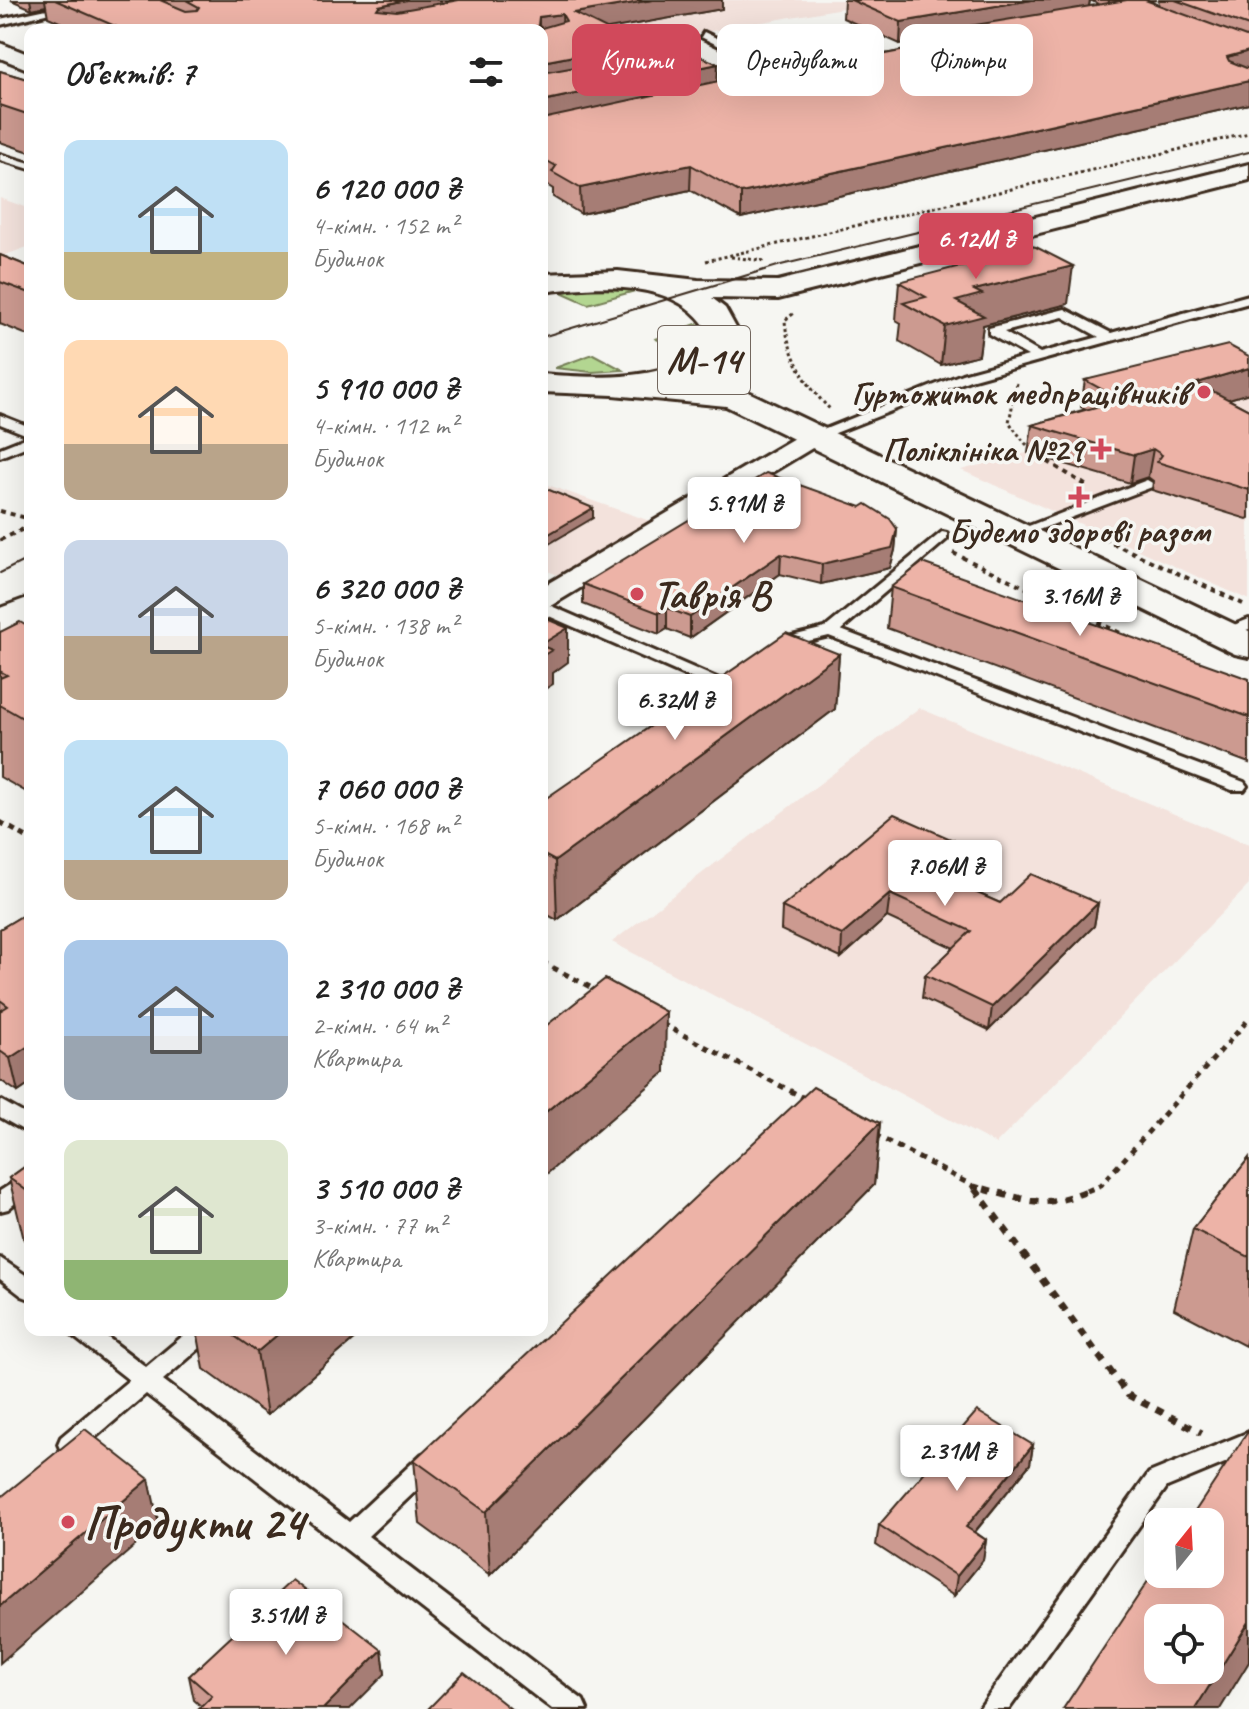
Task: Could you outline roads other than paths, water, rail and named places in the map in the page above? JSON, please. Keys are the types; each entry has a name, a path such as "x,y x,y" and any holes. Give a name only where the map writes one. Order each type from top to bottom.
{"main road":[{"path":"0,50 24,60"},
{"name":"М-14","path":"548,283 602,279 698,289 778,290 1249,172"},
{"path":"548,274 602,279"},
{"name":"М-14","path":"641,282 673,289 707,305 721,319 721,343"},
{"name":"М-14","path":"551,386 616,386 659,379 693,367 721,343 741,316 778,290"},
{"path":"721,343 723,383 733,397"},
{"path":"616,386 733,397 1015,534 1240,635"},
{"path":"0,623 24,611"}],"street":[{"path":"548,595 815,436"}],"lane":[{"path":"0,22 83,4 76,0"},
{"path":"704,35 717,41"},
{"path":"0,157 24,164"},
{"path":"815,436 966,377 1249,299"},
{"path":"1039,357 993,331 1065,313 1109,337"},
{"path":"0,419 24,429"},
{"path":"0,453 24,443"},
{"path":"1015,534 1147,484"},
{"path":"764,664 798,639 830,631 938,540"},
{"path":"548,610 729,690"},
{"path":"830,631 1238,786"},
{"path":"0,1107 24,1123"},
{"path":"0,1203 24,1185"},
{"path":"0,1267 24,1285"},
{"path":"89,1336 573,1709"},
{"path":"49,1462 199,1336"},
{"path":"350,1537 452,1441"},
{"path":"993,1709 1158,1480 1242,1446"}],"tram line":[{"path":"548,335 781,265 1249,152"},
{"path":"0,573 24,561"}],"place":[{"name":"Гуртожиток медпрацівників","path":"1204,392"},
{"name":"Поліклініка №29","path":"1101,449"},
{"name":"Будемо здорові разом","path":"1079,497"},
{"name":"Таврія В","path":"637,594"},
{"name":"Продукти 24","path":"68,1522"}]}
